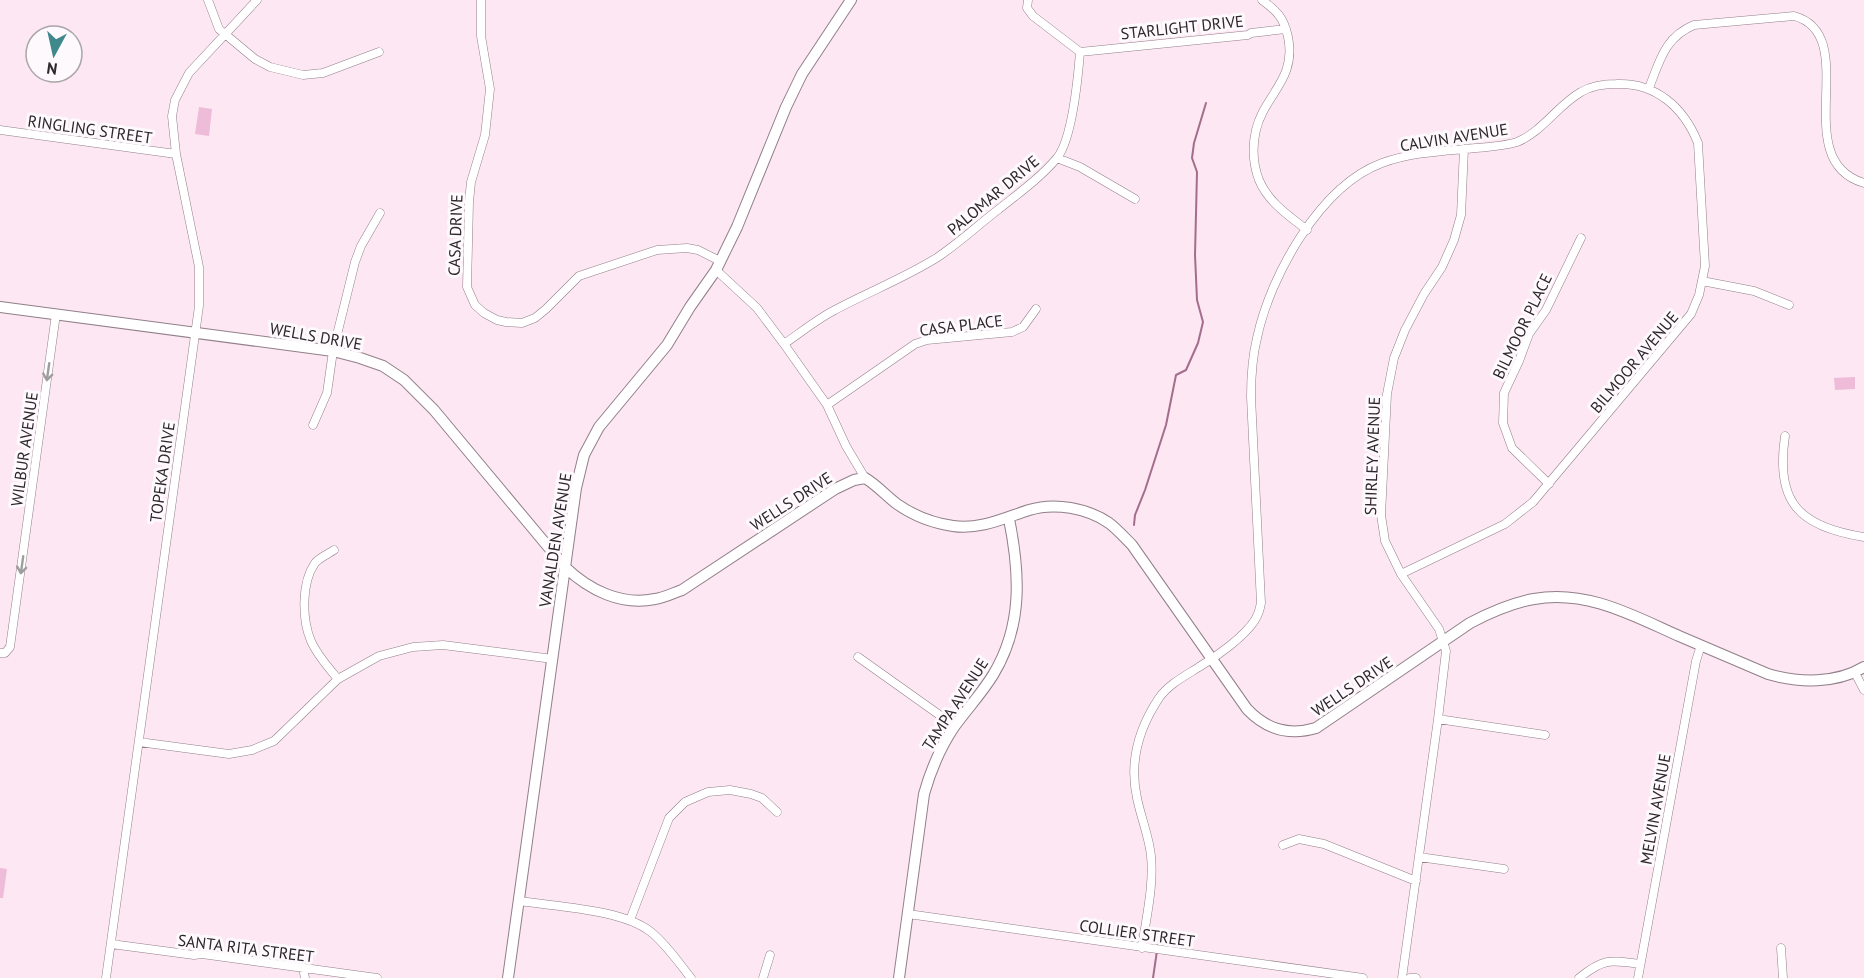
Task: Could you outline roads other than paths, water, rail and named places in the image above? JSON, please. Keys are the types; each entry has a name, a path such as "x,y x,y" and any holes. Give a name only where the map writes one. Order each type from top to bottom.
{"main road":[{"name":"VANALDEN AVENUE","path":"508,978 576,488 584,455 598,427 667,345 718,266 798,82 852,0"},
{"name":"WELLS DRIVE","path":"0,307 333,351 383,366 404,380 434,410 565,567 576,578 614,598 635,601 654,600 682,590 835,489 865,478 914,515 933,522 955,526 976,526 1009,519 1030,510 1049,507 1067,507 1094,514 1110,524 1132,545 1254,716 1268,727 1294,732 1316,728 1327,723 1470,622 1498,609 1536,598 1554,597 1591,601 1619,609 1768,674 1785,678 1808,681 1830,679 1859,670"},
{"name":"TAMPA AVENUE","path":"899,978 924,794 933,764 955,726 1001,661 1014,624 1018,579 1009,519"}],"street":[{"path":"208,0 219,29 255,59 270,68 303,75 323,73 336,70 379,51"},
{"name":"TOPEKA DRIVE","path":"106,978 199,306 198,267 172,130 175,100 189,73 256,0"},
{"name":"CASA DRIVE","path":"481,0 482,36 490,89 485,135 471,183 469,202 467,287 476,305 484,313 497,320 522,322 535,318 579,276 657,250 687,248 698,250 718,266 757,308 784,344 826,405 865,478"},
{"path":"1028,0 1028,8 1033,16 1080,52"},
{"path":"1262,0 1277,11 1286,28 1290,50 1289,62 1256,129 1253,157 1259,182 1273,202 1307,230"},
{"path":"1649,88 1669,43 1680,31 1694,25 1794,16 1821,24"},
{"name":"STARLIGHT DRIVE","path":"1080,52 1236,36 1286,28"},
{"name":"PALOMAR DRIVE","path":"784,344 832,311 879,287 901,279 936,258 1036,180 1057,158 1068,131 1080,52"},
{"name":"CALVIN AVENUE","path":"1142,948 1151,877 1151,856 1137,797 1134,772 1136,746 1146,720 1161,696 1177,681 1212,659 1246,631 1256,619 1261,603 1251,397 1252,367 1266,305 1281,270 1330,199 1353,178 1382,163 1422,153 1503,145 1518,141 1533,133 1560,106 1583,90 1604,84 1626,83 1649,88"},
{"name":"BILMOOR AVENUE","path":"1401,574 1505,524 1533,502 1691,314 1702,281 1705,253 1698,143 1682,112 1670,101 1649,88"},
{"path":"1836,128 1834,139 1840,163 1847,173 1864,183"},
{"name":"RINGLING STREET","path":"0,130 176,154"},
{"name":"SHIRLEY AVENUE","path":"1402,978 1446,651 1439,629 1401,574 1385,541 1381,515 1387,394 1394,358 1405,330 1424,294 1442,267 1454,240 1461,215 1464,149"},
{"path":"1057,158 1080,167 1135,199"},
{"path":"313,425 327,393 333,351 355,262 361,246 380,213"},
{"name":"BILMOOR PLACE","path":"1550,484 1512,448 1503,423 1504,393 1529,334 1546,310 1581,238"},
{"path":"1702,281 1754,291 1789,305"},
{"name":"CASA PLACE","path":"826,405 915,344 942,338 1012,332 1023,327 1036,309"},
{"name":"WILBUR AVENUE","path":"0,653 5,653 10,647 56,314"},
{"path":"1785,435 1782,468 1784,483 1791,500 1807,518 1821,527 1864,537"},
{"path":"334,550 316,561 310,574 304,616 310,640 319,656 338,679"},
{"path":"139,742 229,754 252,750 274,741 338,679 379,656 413,647 443,645 553,659"},
{"name":"MELVIN AVENUE","path":"1638,978 1696,660 1701,645"},
{"path":"858,657 955,726"},
{"path":"1859,670 1864,690"},
{"path":"1438,719 1545,735"},
{"path":"630,920 669,818 685,802 708,792 730,790 762,798 777,812"},
{"path":"1283,845 1299,839 1324,844 1416,881"},
{"path":"1419,857 1504,869"},
{"path":"520,901 612,915 630,920 650,931 666,945 691,978"},
{"name":"COLLIER STREET","path":"908,914 1363,978"},
{"name":"SANTA RITA STREET","path":"111,944 378,978"},
{"path":"1781,948 1783,978"},
{"path":"763,978 770,955"},
{"path":"1579,978 1601,963 1617,961 1640,964"},
{"path":"303,968 305,978"},
{"path":"1410,978 1416,978"}],"waterway":[{"path":"1134,525 1135,515 1166,425 1176,375 1186,370 1198,343 1203,322 1197,300 1195,255 1197,172 1192,158 1206,103"},
{"path":"1153,978 1158,944"}]}
